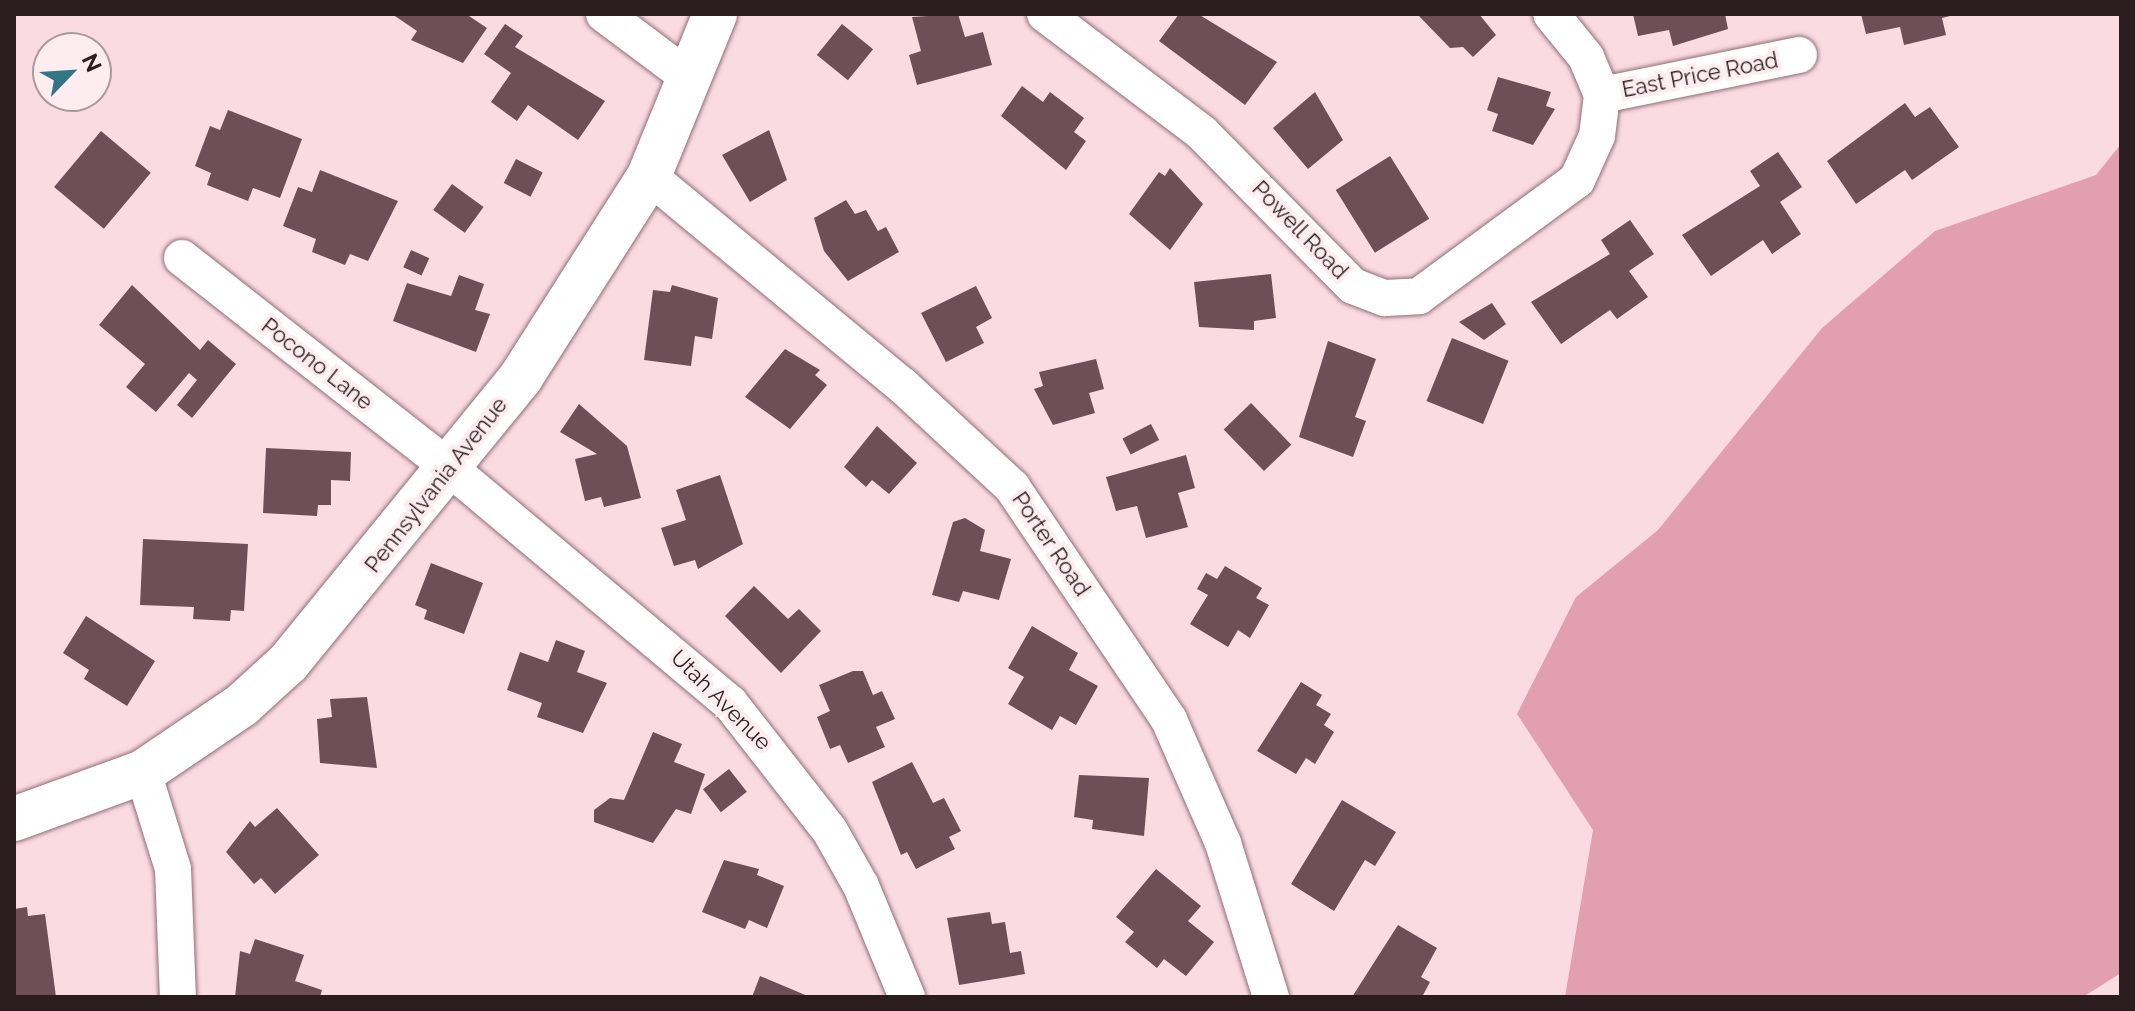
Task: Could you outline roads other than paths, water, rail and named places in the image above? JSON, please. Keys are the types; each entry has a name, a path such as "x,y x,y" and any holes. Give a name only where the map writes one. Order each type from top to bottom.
{"street":[{"path":"604,14 691,79"},
{"name":"Pennsylvania Avenue","path":"14,819 143,772 242,705 288,663 452,470 521,377 649,176 715,14"},
{"name":"Powell Road","path":"1045,14 1201,132 1353,286 1385,298 1419,296 1577,180 1597,136 1602,95"},
{"name":"East Price Road","path":"1551,14 1586,57 1602,95 1799,55"},
{"name":"Porter Road","path":"649,176 880,366 1012,487 1169,720 1223,843 1270,993"},
{"name":"Pocono Lane","path":"182,258 452,470"},
{"name":"Utah Avenue","path":"452,470 651,632 756,730 849,863 907,997"},
{"path":"143,772 173,869 178,997"}]}
